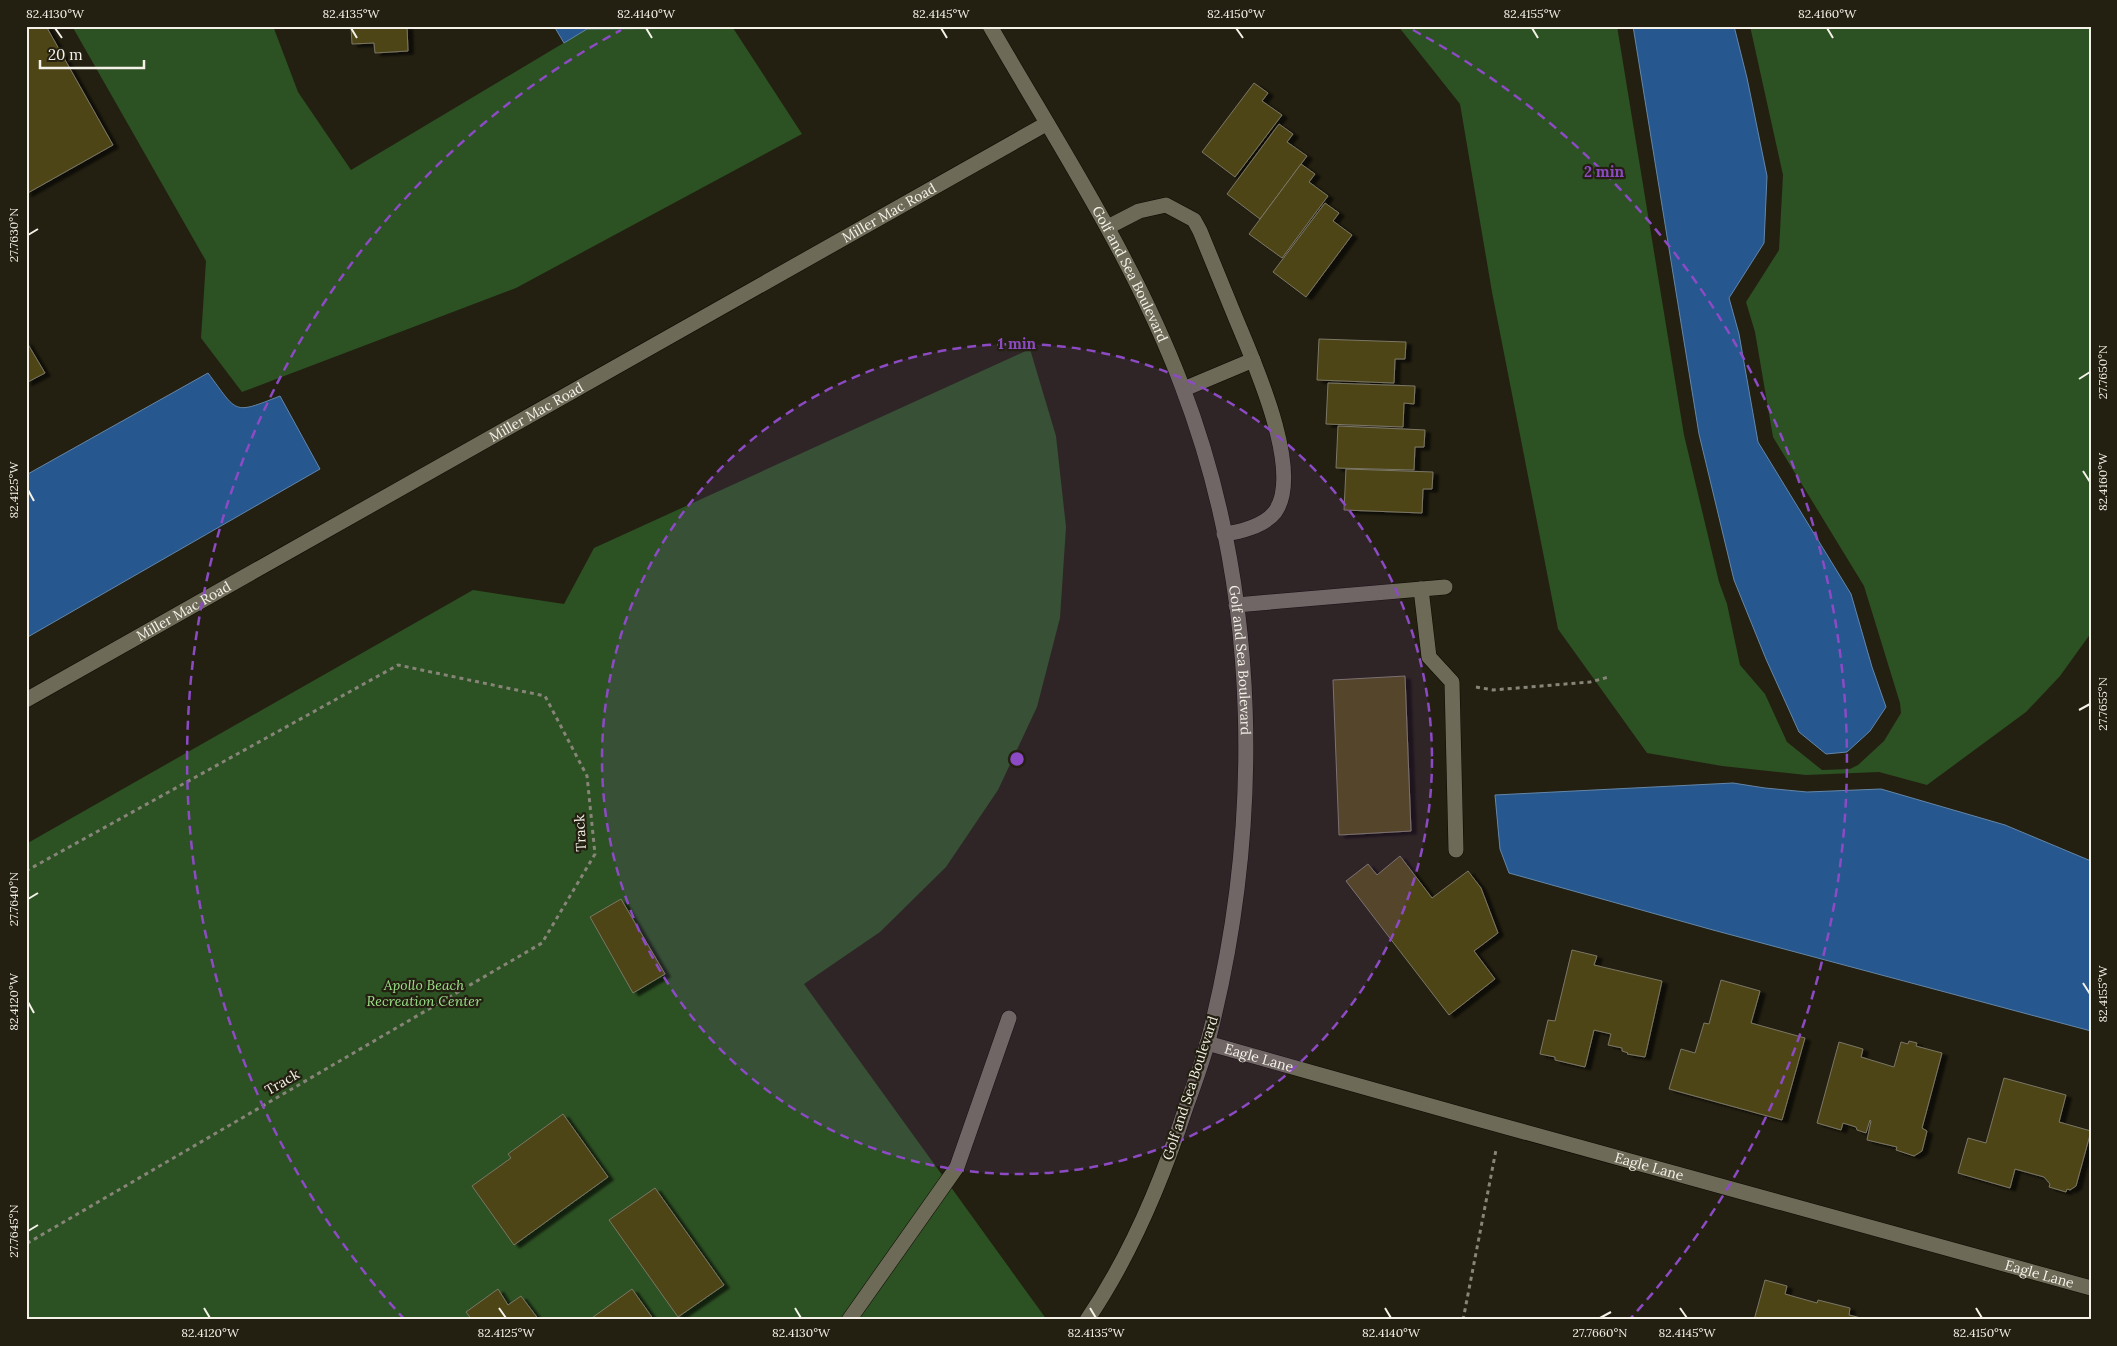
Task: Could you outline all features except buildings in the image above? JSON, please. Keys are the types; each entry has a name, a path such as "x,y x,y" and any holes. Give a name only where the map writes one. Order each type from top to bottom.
{"street":[{"name":"Golf and Sea Boulevard","path":"990,26 1108,227 1154,316 1184,389 1209,469 1224,534 1243,649 1246,737 1242,847 1230,942 1207,1043 1177,1135 1146,1214 1102,1298 1087,1320"},
{"name":"Miller Mac Road","path":"26,700 1046,124"},
{"path":"1108,227 1139,211 1166,205 1194,220 1269,400 1284,475 1281,497 1274,512 1259,523 1242,532 1224,534"},
{"path":"1184,389 1253,360"},
{"path":"1236,605 1444,587"},
{"path":"1421,589 1429,657 1452,682 1456,850"},
{"path":"849,1320 957,1167 1009,1018"},
{"name":"Eagle Lane","path":"1207,1043 2091,1288"}],"path":[{"name":"Track","path":"26,871 398,664 545,696 587,776 595,854 542,943 26,1244"},
{"path":"1493,690 1590,682 1609,677"},
{"path":"1462,1320 1496,1151 1481,1120"}],"green space":[{"path":"72,26 273,26 298,92 351,170 587,29 733,28 802,134 516,288 242,392 201,338 206,261"},
{"path":"1398,26 1617,26 1684,435 1719,582 1727,604 1740,665 1765,694 1787,742 1822,770 1850,769 1858,765 1884,741 1901,713 1900,703 1864,586 1773,437 1755,332 1746,302 1779,250 1783,175 1750,26 2091,26 2091,633 2060,676 2026,712 1927,785 1879,772 1806,775 1722,766 1647,753 1558,629 1492,292 1460,104"},
{"name":"Apollo Beach Recreation Center","path":"1030,349 1056,436 1066,527 1060,618 1037,707 998,790 946,867 880,932 804,984 1047,1320 26,1320 26,844 473,590 564,604 594,548"}],"water":[{"path":"554,26 733,26 733,28 587,29 564,43"},
{"path":"1633,26 1734,26 1747,78 1767,176 1764,243 1729,298 1739,334 1758,442 1851,594 1872,667 1886,707 1870,731 1847,752 1826,754 1799,732 1766,659 1734,580 1699,434"},
{"path":"208,373 225,396 237,407 253,406 280,396 320,469 26,638 26,475"},
{"path":"1733,783 1807,792 1881,789 2005,825 2091,861 2091,1031 1713,930 1509,873 1500,849 1495,795"}]}
